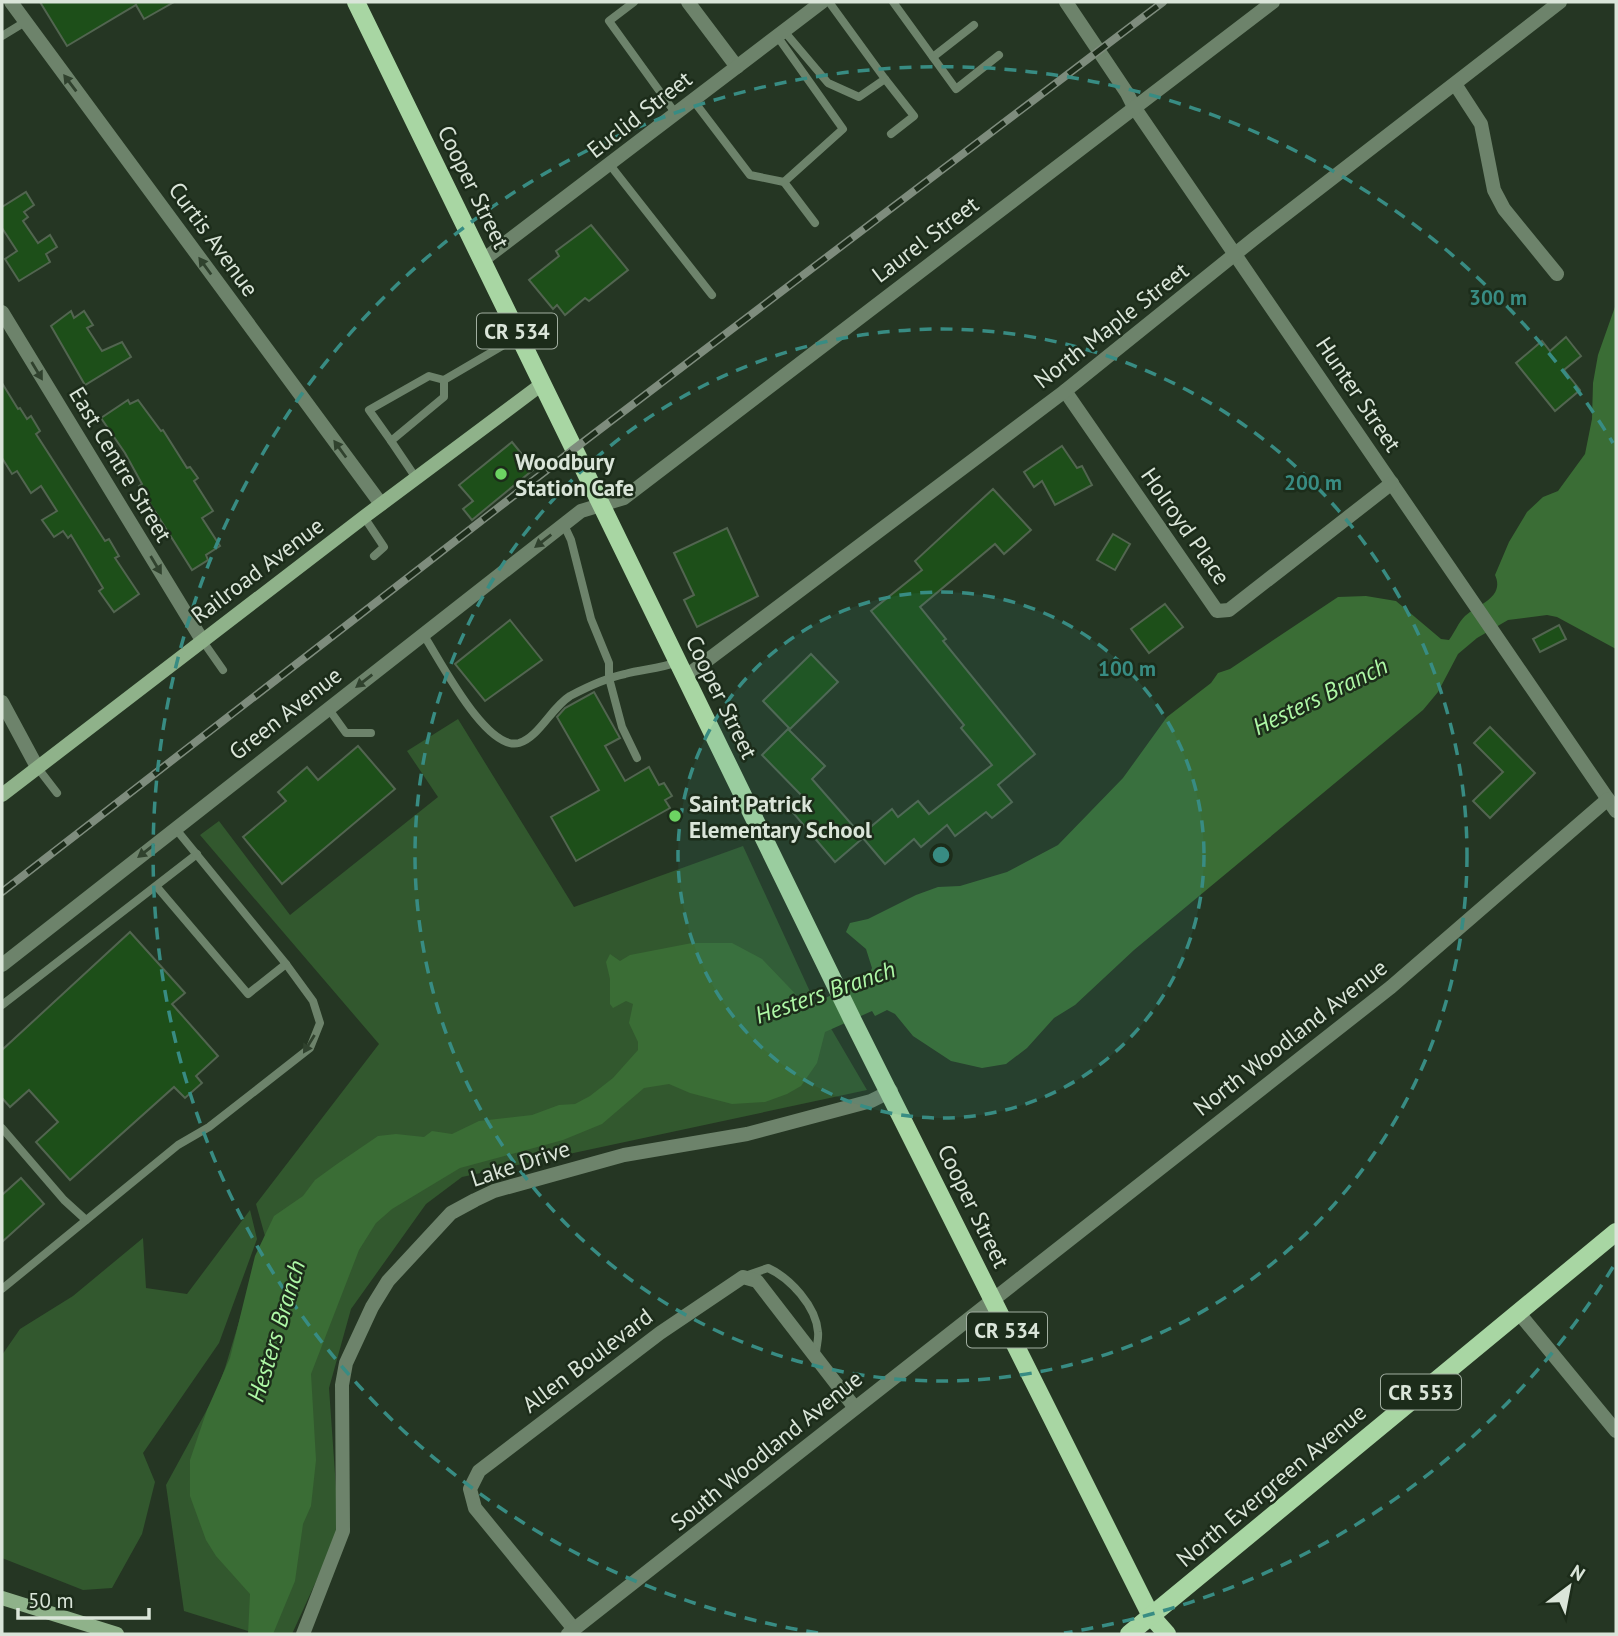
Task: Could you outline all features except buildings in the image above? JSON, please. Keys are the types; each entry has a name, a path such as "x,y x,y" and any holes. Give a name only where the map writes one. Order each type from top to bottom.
{"main road":[{"name":"Cooper Street","path":"356,2 853,1021 891,1091 1151,1616 1167,1634"},
{"name":"North Evergreen Avenue","path":"1151,1616 1616,1232"},
{"name":"CR 553","path":"1129,1634 1151,1616"}],"street":[{"name":"Curtis Avenue","path":"10,2 380,504"},
{"path":"688,2 737,67"},
{"name":"Hunter Street","path":"1066,2 1134,107 1612,805"},
{"name":"Laurel Street","path":"600,506 624,498 1273,2"},
{"name":"North Maple Street","path":"681,669 1065,391 1560,2"},
{"name":"Euclid Street","path":"483,260 820,3"},
{"path":"1455,84 1481,124 1494,190 1504,209 1557,274"},
{"name":"East Centre Street","path":"2,312 202,640"},
{"name":"Railroad Avenue","path":"2,795 380,504 542,384"},
{"name":"Holroyd Place","path":"1065,391 1217,611 1228,610 1392,483"},
{"name":"Green Avenue","path":"2,965 581,511 600,506"},
{"path":"2,702 37,767"},
{"name":"North Woodland Avenue","path":"992,1299 1391,987 1612,805"},
{"name":"Lake Drive","path":"303,1634 343,1531 342,1408 346,1363 372,1307 388,1281 451,1213 494,1191 538,1178 624,1155 747,1134 871,1101 891,1091"},
{"path":"743,1277 757,1281 855,1408"},
{"name":"Allen Boulevard","path":"571,1632 475,1508 470,1489 479,1471 489,1463 660,1333 743,1277"},
{"name":"South Woodland Avenue","path":"571,1632 992,1299"},
{"path":"1518,1312 1616,1431"},
{"path":"2,1598 117,1634"}],"lane":[{"path":"634,2 609,20 676,114"},
{"path":"893,2 956,89 999,55"},
{"path":"820,3 914,116 891,134"},
{"path":"2,36 26,22"},
{"path":"933,57 974,25"},
{"path":"780,34 828,83 859,97 885,79"},
{"path":"780,34 844,129 784,182"},
{"path":"693,100 750,175 784,182 815,223"},
{"path":"610,165 712,295"},
{"path":"416,478 369,410 429,376 444,380 519,335"},
{"path":"391,441 443,397 444,380"},
{"path":"364,517 384,547 374,556"},
{"path":"564,525 571,540 592,619 609,663 609,678 622,727 637,758"},
{"path":"423,634 480,723 507,742 518,743 527,739 553,709 570,697 609,678 681,669"},
{"path":"202,640 223,670"},
{"path":"328,708 346,733 371,733"},
{"path":"37,767 58,793"},
{"path":"2,1289 177,1145 195,1137 310,1048 320,1023 313,1001 286,964 175,828"},
{"path":"2,1005 197,854"},
{"path":"157,887 248,994 286,964"},
{"path":"2,1128 64,1200 86,1220"},
{"path":"743,1277 768,1268 782,1275 803,1298 818,1330 815,1357"}],"shaded area":[{"path":"458,719 574,907 743,846 812,996 867,1090 462,1177 426,1204 351,1309 329,1388 339,1531 292,1634 258,1634 184,1611 166,1485 215,1395 225,1368 265,1236 256,1204 379,1044 200,835 219,821 290,915 438,797 407,751"},
{"path":"250,1210 257,1239 219,1343 143,1453 155,1482 142,1534 112,1588 83,1590 2,1558 2,1355 20,1329 73,1296 143,1238 146,1288 187,1294"}],"water":[{"name":"Hesters Branch","path":"1616,304 1616,649 1557,617 1547,615 1508,620 1477,638 1458,654 1438,692 1423,710 1134,950 1075,1005 1054,1018 1027,1048 1006,1064 982,1068 951,1061 913,1036 895,1014 887,1010 875,1016 872,1011 825,1032 817,1063 801,1086 787,1094 765,1102 732,1104 690,1093 669,1084 644,1088 602,1124 563,1140 460,1168 392,1209 376,1223 359,1250 311,1374 316,1460 311,1506 303,1524 295,1581 273,1634 248,1634 250,1594 216,1556 206,1540 190,1496 190,1460 207,1410 230,1358 255,1256 274,1216 303,1196 315,1180 378,1136 396,1134 424,1137 432,1131 452,1134 479,1121 532,1115 559,1105 575,1104 590,1096 613,1078 638,1050 638,1042 629,1023 633,1004 626,1001 613,1008 610,1004 610,979 606,962 610,954 620,961 630,955 692,943 732,943 762,959 807,1006 859,983 869,976 872,968 866,949 846,932 850,923 868,919 938,887 960,886 1007,872 1058,845 1123,778 1167,717 1211,683 1218,673 1230,669 1338,597 1366,596 1396,601 1441,639 1449,640 1465,616 1494,594 1497,583 1495,575 1509,542 1527,512 1543,497 1558,491 1585,454 1592,419 1593,383 1598,355"}],"railway":[{"path":"2,892 574,449 1163,2"}],"place":[{"name":"Woodbury Station Cafe","path":"501,474"},
{"name":"Saint Patrick Elementary School","path":"675,816"}]}
